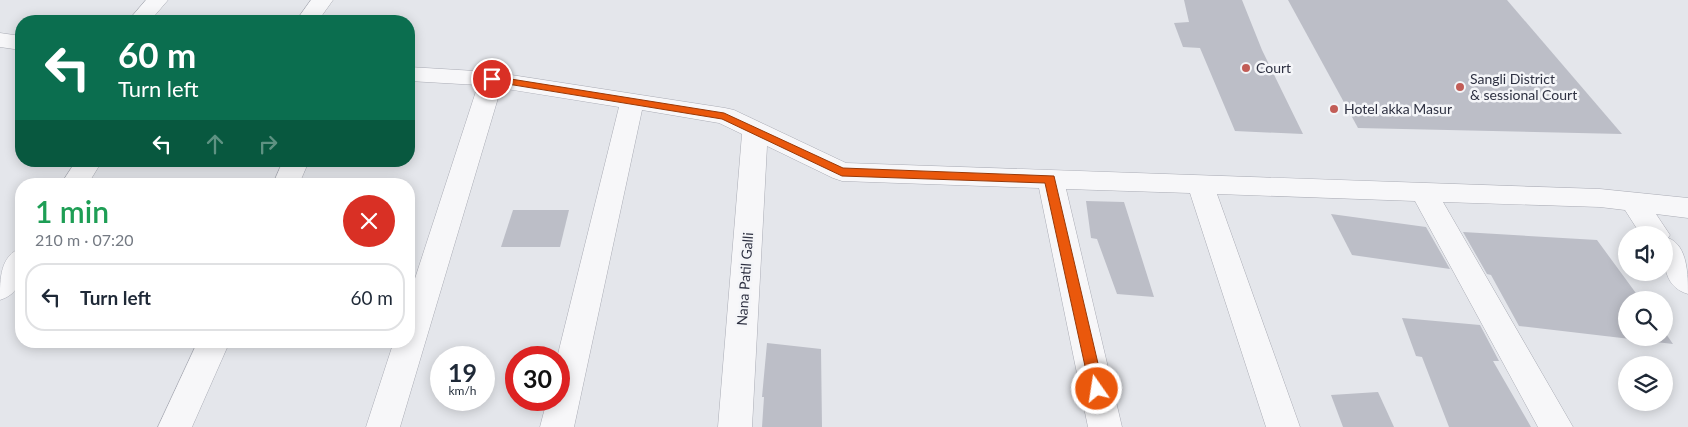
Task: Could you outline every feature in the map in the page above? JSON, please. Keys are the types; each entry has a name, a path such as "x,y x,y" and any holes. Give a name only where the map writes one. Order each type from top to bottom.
{"street":[{"path":"144,15 157,0"},
{"path":"311,15 322,0"},
{"path":"0,40 15,42"},
{"path":"415,74 492,79 724,116 842,172 1600,198 1688,208"},
{"path":"415,325 492,79"},
{"path":"558,427 632,102"},
{"name":"Nana Patil Galli","path":"735,427 755,131"},
{"path":"78,178 85,167"},
{"path":"1050,179 1105,427"},
{"path":"1200,184 1283,427"},
{"path":"1424,192 1556,427"},
{"path":"1633,201 1650,226"},
{"path":"1673,260 1688,283"},
{"path":"0,289 15,268"},
{"path":"175,427 211,348"},
{"path":"383,427 408,348"}],"building":[{"name":"Court","path":"1184,0 1242,0 1262,50 1303,134 1235,131 1200,48 1183,47 1174,23 1189,22"},
{"name":"Sangli District & sessional Court","path":"1288,0 1507,0 1622,134 1358,128"},
{"path":"1086,201 1124,202 1154,297 1117,294 1097,239 1091,238"},
{"path":"513,210 569,210 560,247 501,247"},
{"path":"1331,214 1426,227 1450,269 1352,255"},
{"path":"1463,232 1597,240 1618,269 1618,281 1627,281 1634,291 1618,291 1618,338 1519,326 1491,275 1487,274"},
{"path":"1402,318 1480,325 1499,361 1493,361 1531,427 1449,427 1422,357 1416,356"},
{"path":"767,343 821,349 822,427 762,427 764,397 762,397"},
{"path":"1378,392 1394,427 1343,427 1331,395"}],"place":[{"name":"Court","path":"1246,68"},
{"name":"Sangli District & sessional Court","path":"1460,87"},
{"name":"Hotel akka Masur","path":"1334,109"}],"route":[{"path":"492,79 724,116 842,172 1050,179 1097,389"}]}
